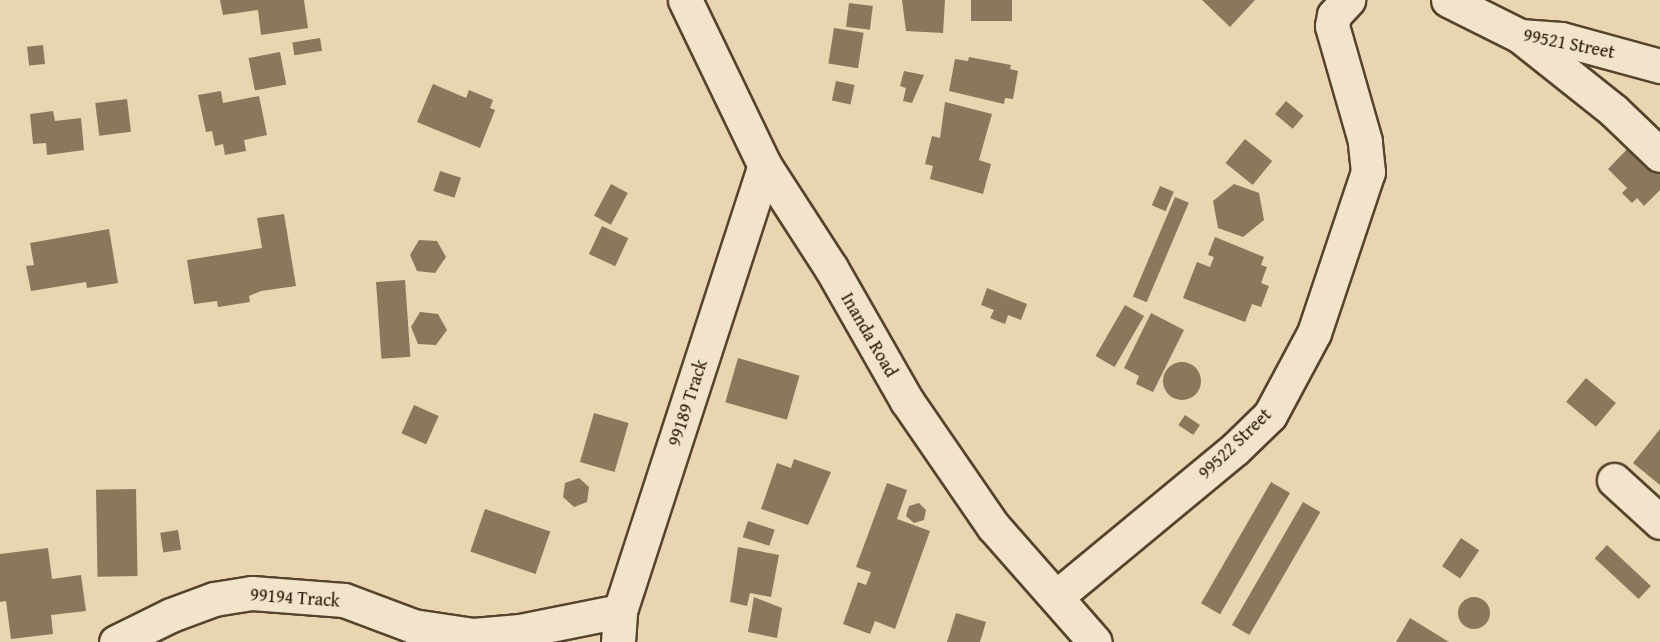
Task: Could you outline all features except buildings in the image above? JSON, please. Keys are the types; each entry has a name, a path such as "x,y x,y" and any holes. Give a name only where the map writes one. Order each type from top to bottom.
{"street":[{"name":"Inanda Road","path":"685,0 765,166 831,268 926,431 993,526 1095,642"},
{"name":"99522 Street","path":"1056,597 1235,449 1270,415 1314,333 1368,172 1365,141 1332,26 1334,15 1348,0"},
{"name":"99521 Street","path":"1448,0 1520,36 1561,39 1660,66"},
{"path":"1520,36 1613,110 1660,155"},
{"name":"99189 Track","path":"619,626 765,166"},
{"path":"1614,480 1660,522"},
{"name":"99194 Track","path":"116,642 171,615 214,599 252,593 344,600 413,634 473,635 619,626"}]}
